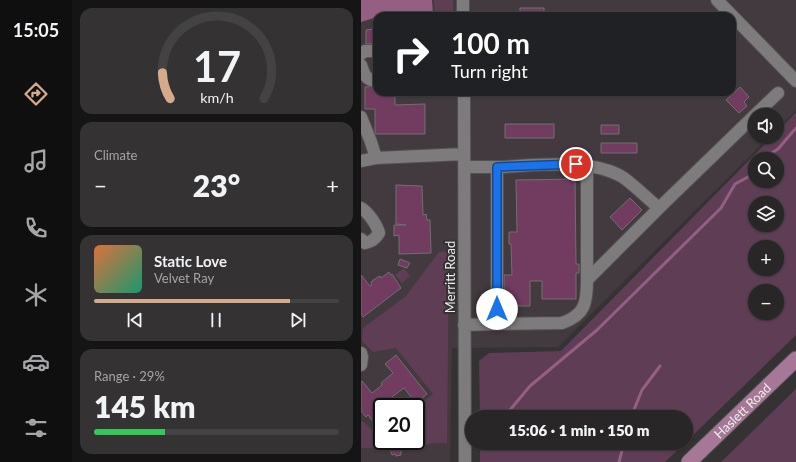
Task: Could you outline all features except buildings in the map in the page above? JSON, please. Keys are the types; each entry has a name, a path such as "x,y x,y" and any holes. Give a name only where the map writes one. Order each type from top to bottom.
{"main road":[{"name":"Haslett Road","path":"689,462 796,359"}],"street":[{"path":"463,0 463,12"},
{"path":"717,0 729,12"},
{"path":"736,19 796,81"},
{"path":"361,54 365,51 373,51"},
{"path":"361,64 367,78 373,81"},
{"path":"762,108 778,93"},
{"name":"Merritt Road","path":"464,96 465,462"},
{"path":"361,117 371,142 375,158"},
{"path":"587,280 748,122"},
{"path":"361,161 375,158 464,154"},
{"path":"465,167 576,164 587,166 613,173 623,178 659,208"},
{"path":"464,325 562,324 579,314 585,306 587,295 587,166"},
{"path":"497,167 497,324"},
{"path":"361,208 365,210 378,228 379,233 377,237 370,242 365,243 361,240"},
{"path":"361,353 361,365"}],"shaded area":[{"path":"361,0 796,0 796,110 784,122 784,108 748,108 748,144 762,144 754,152 748,152 748,158 558,347 452,348 450,462 361,462"},
{"path":"361,0 432,0 433,12 373,12 373,18 361,22"},
{"path":"434,0 453,0 453,12 435,12"},
{"path":"796,112 796,335 693,435 693,410 480,410 479,361 489,353 561,351 748,161 748,188 784,188 784,152 757,152 765,144 784,144 784,125"},
{"path":"449,251 447,443 432,443 425,445 425,401 433,394 396,348 373,352 362,341 363,328 406,296 439,252"},
{"path":"404,268 410,276 402,283 395,275"},
{"path":"796,389 796,462 721,462"},
{"path":"361,421 373,431 373,448 361,448"},
{"path":"480,450 678,450 665,462 480,462"}],"waterway":[{"path":"773,152 778,149 796,128"},
{"path":"510,410 530,386 597,330 721,208 735,184 748,177"},
{"path":"634,410 642,390 660,366"},
{"path":"619,462 622,450"}],"route":[{"path":"497,309 497,167 576,164"}]}
